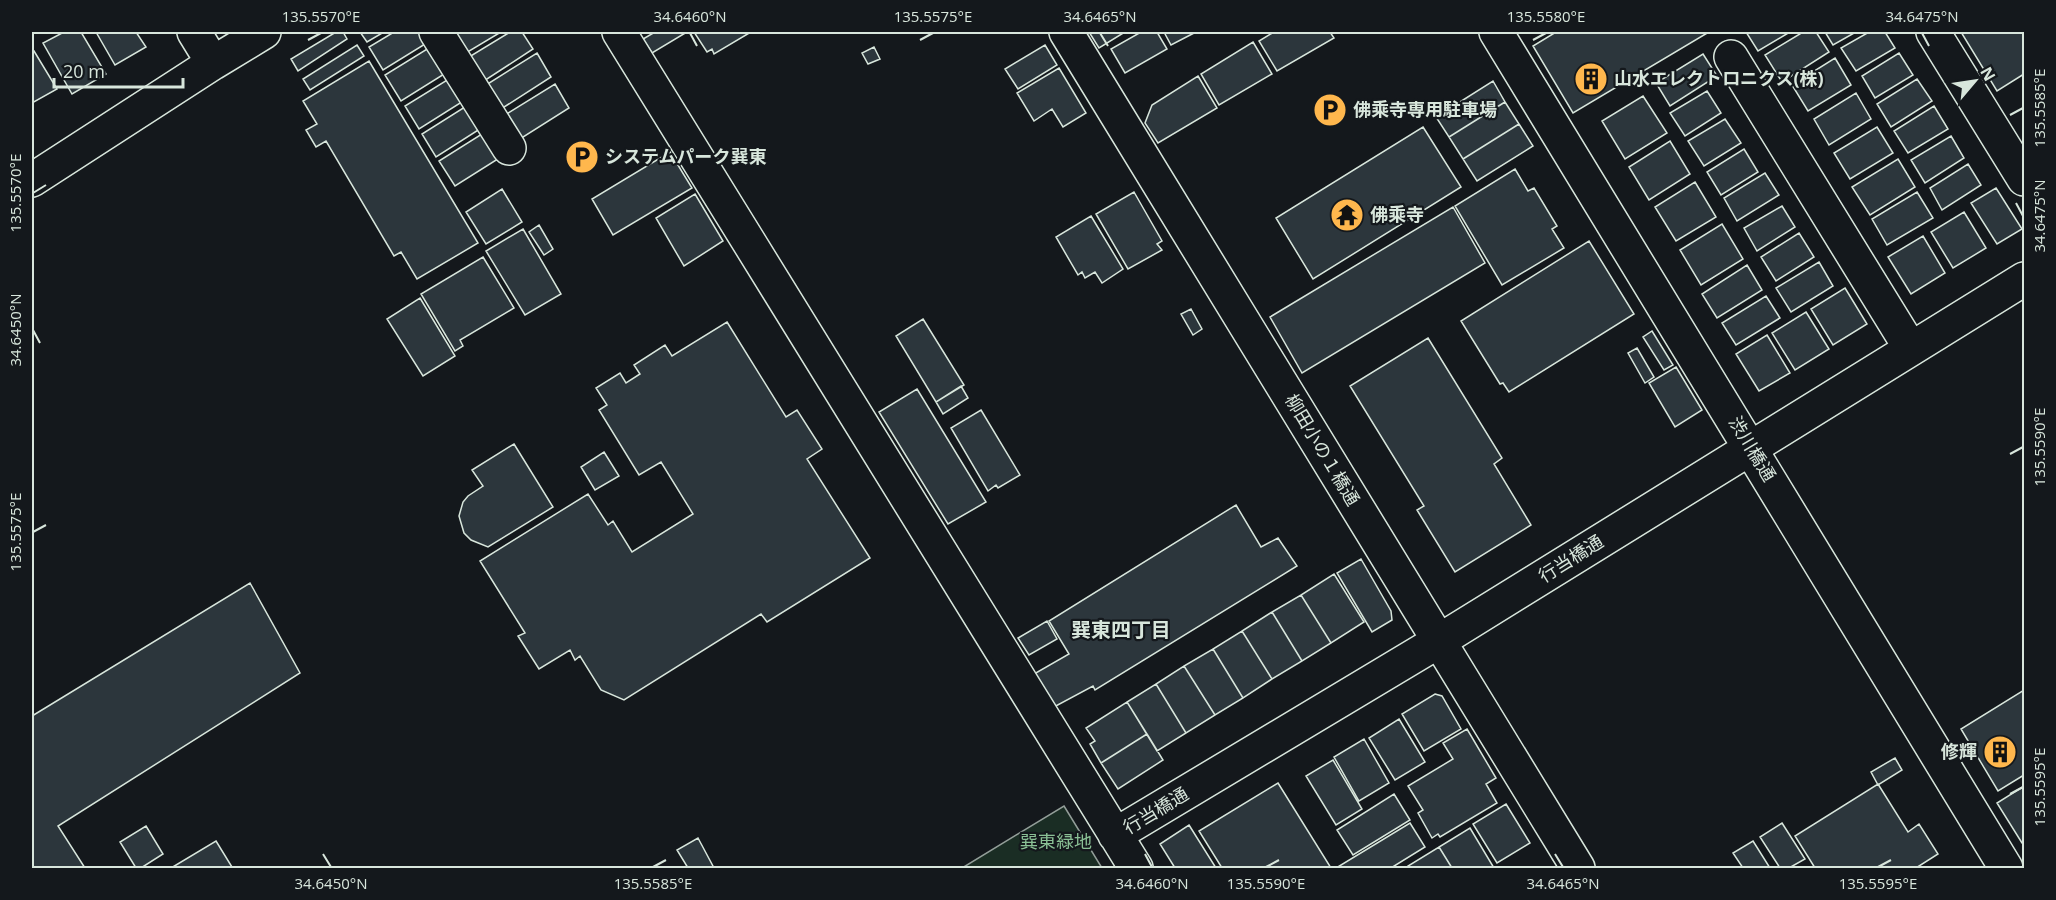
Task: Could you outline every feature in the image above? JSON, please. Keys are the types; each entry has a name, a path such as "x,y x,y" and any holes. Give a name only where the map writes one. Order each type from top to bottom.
{"street":[{"path":"194,32 213,63"},
{"path":"32,180 264,32"},
{"path":"436,32 509,148"},
{"path":"619,32 1136,868"},
{"name":"柳田小の１橋通","path":"1066,32 1578,868"},
{"name":"渋川橋通","path":"1496,32 2006,868"},
{"path":"1934,32 2025,179"},
{"path":"1731,57 1911,349"},
{"name":"行当橋通","path":"1115,835 1439,641 2025,279"},
{"path":"2020,868 2025,866"}],"green space":[{"name":"巽東緑地","path":"1064,806 1102,868 962,868"}],"building":[{"path":"64,32 81,32 106,74 72,94 43,43"},
{"path":"96,32 136,32 146,47 115,65"},
{"path":"336,32 343,32 347,39 298,71 291,59"},
{"path":"360,32 384,32 367,42"},
{"path":"394,32 424,32 430,41 383,70 369,47"},
{"path":"454,32 501,32 466,53"},
{"path":"510,32 522,32 533,49 484,81 469,57"},
{"path":"655,32 687,32 652,53 643,39"},
{"path":"694,32 751,32 714,54 712,49 707,52"},
{"path":"1089,32 1125,32 1099,48"},
{"path":"1141,32 1157,32 1167,49 1125,73 1111,49"},
{"path":"1164,32 1196,32 1171,45"},
{"path":"1274,32 1330,32 1334,38 1277,71 1259,41"},
{"name":"山水エレクトロニクス(株)","path":"1556,32 1709,32 1573,113 1533,46"},
{"path":"1746,32 1790,32 1758,51"},
{"path":"1803,32 1816,32 1829,52 1782,82 1765,55"},
{"path":"1825,32 1856,32 1833,45"},
{"path":"1869,32 1885,32 1895,48 1856,71 1841,48"},
{"path":"1961,32 2022,32 2024,35 2024,74 1997,91"},
{"path":"1253,42 1272,74 1219,105 1201,74"},
{"path":"357,45 364,56 310,90 303,79"},
{"path":"1045,45 1057,65 1018,89 1005,69"},
{"path":"432,46 449,71 401,101 385,75"},
{"path":"874,47 880,59 868,64 862,53"},
{"path":"34,51 57,89 32,103 32,52"},
{"path":"537,53 551,77 501,109 486,85"},
{"path":"1899,53 1913,75 1875,98 1862,76"},
{"path":"1703,54 1717,76 1670,106 1656,83"},
{"path":"1835,58 1851,85 1808,111 1792,85"},
{"path":"369,61 478,243 417,279 401,252 394,256 326,141 316,147 306,130 317,124 303,101"},
{"path":"1059,68 1086,113 1063,127 1052,109 1034,121 1017,93"},
{"path":"1198,76 1217,108 1158,143 1145,123 1152,105"},
{"path":"452,77 465,100 419,129 405,106"},
{"path":"1917,79 1932,101 1891,127 1877,104"},
{"path":"1493,81 1505,102 1449,137 1436,117"},
{"path":"555,84 569,108 520,139 505,115"},
{"path":"1707,91 1721,113 1685,136 1670,113"},
{"path":"1856,93 1871,119 1829,145 1814,119"},
{"path":"1643,96 1667,133 1625,159 1602,121"},
{"path":"1505,102 1519,124 1463,159 1449,137"},
{"path":"468,105 483,127 436,157 422,134"},
{"path":"1934,106 1948,129 1908,153 1894,131"},
{"path":"1725,119 1741,143 1704,166 1688,141"},
{"path":"1519,124 1533,146 1477,181 1463,159"},
{"name":"佛乘寺","path":"1423,127 1461,187 1313,279 1276,218"},
{"path":"1877,127 1893,153 1850,179 1834,153"},
{"path":"485,132 501,157 455,186 439,161"},
{"path":"1951,136 1964,158 1925,183 1911,160"},
{"path":"1670,141 1690,174 1649,200 1629,167"},
{"path":"1744,149 1758,172 1721,195 1707,172"},
{"path":"670,152 692,188 613,235 592,199"},
{"path":"1898,159 1915,187 1870,215 1852,187"},
{"path":"1968,164 1981,185 1942,210 1930,188"},
{"path":"1515,169 1528,191 1534,188 1557,226 1552,229 1564,248 1502,285 1455,206"},
{"path":"1765,173 1779,195 1737,221 1724,198"},
{"path":"1695,182 1716,217 1676,241 1655,207"},
{"path":"1996,188 2022,229 1997,244 1971,203"},
{"path":"502,189 522,222 486,244 466,212"},
{"path":"1134,192 1162,241 1157,244 1162,250 1128,269 1096,214"},
{"path":"1917,192 1933,218 1887,245 1872,219"},
{"path":"695,194 723,241 684,266 656,218"},
{"path":"1782,206 1795,227 1757,251 1744,228"},
{"path":"1453,207 1485,263 1302,373 1270,317"},
{"path":"1964,212 1986,248 1953,268 1931,232"},
{"path":"1091,216 1123,269 1102,283 1095,272 1085,278 1082,272 1078,275 1056,237"},
{"path":"1722,224 1743,259 1701,285 1680,250"},
{"path":"539,225 553,249 544,255 529,232"},
{"path":"523,229 561,294 525,315 486,251"},
{"path":"1799,233 1814,257 1776,281 1761,257"},
{"path":"1923,236 1945,273 1911,294 1888,257"},
{"path":"1589,241 1634,314 1509,392 1503,383 1500,384 1461,321"},
{"path":"483,257 514,308 460,340 463,346 455,351 421,294"},
{"path":"1819,262 1833,286 1791,312 1776,288"},
{"path":"1747,265 1762,290 1717,318 1702,294"},
{"path":"1845,288 1867,324 1833,345 1811,309"},
{"path":"1766,296 1780,318 1736,345 1722,323"},
{"path":"420,298 455,356 423,376 387,319"},
{"path":"1191,309 1202,329 1193,335 1181,314"},
{"path":"1806,312 1829,349 1795,370 1772,333"},
{"path":"923,319 964,385 936,402 896,336"},
{"path":"727,322 786,417 797,410 822,449 807,459 870,558 767,622 761,614 624,700 601,690 580,656 575,660 570,650 539,669 518,636 525,633 480,561 588,494 608,525 613,521 632,552 693,514 661,462 639,475 599,410 607,405 596,388 620,373 626,383 640,374 634,365 665,345 672,356"},
{"path":"1652,331 1673,365 1664,370 1643,337"},
{"path":"1767,335 1790,373 1759,391 1736,354"},
{"path":"1428,338 1502,458 1494,464 1531,525 1455,572 1417,510 1424,506 1350,386"},
{"path":"1637,348 1654,377 1645,383 1628,353"},
{"path":"1676,367 1702,410 1675,427 1649,383"},
{"path":"961,386 968,398 943,414 936,402"},
{"path":"917,389 986,502 948,524 879,412"},
{"path":"981,410 1020,475 988,491 951,428"},
{"path":"514,444 553,507 488,547 471,540 464,533 459,516 463,502 483,486 472,470"},
{"path":"604,452 619,476 595,490 581,467"},
{"path":"1236,505 1261,547 1278,538 1297,566 1095,690 1093,686 1054,707 1034,674 1069,654 1049,621"},
{"path":"1361,559 1391,611 1392,620 1372,632 1337,573"},
{"path":"1334,574 1364,622 1331,643 1301,595"},
{"path":"250,583 300,673 58,826 85,868 32,868 32,716"},
{"path":"1301,595 1331,643 1302,661 1272,612"},
{"path":"1272,612 1302,661 1272,679 1242,631"},
{"path":"1047,621 1057,639 1029,655 1018,638"},
{"path":"1242,631 1272,679 1243,698 1213,649"},
{"path":"1213,649 1243,698 1215,715 1184,666"},
{"path":"1184,666 1215,715 1186,733 1156,684"},
{"path":"1156,684 1186,733 1157,751 1127,702"},
{"name":"修輝","path":"2024,690 2024,775 1998,791 1961,729"},
{"path":"1435,694 1442,696 1461,729 1424,751 1402,714"},
{"path":"1127,702 1147,734 1101,763 1090,744 1095,741 1086,728"},
{"path":"1399,719 1425,762 1395,780 1369,738"},
{"path":"1467,729 1496,778 1486,784 1497,803 1440,837 1438,834 1432,838 1418,813 1423,810 1408,786 1453,759 1443,743"},
{"path":"1147,734 1163,760 1118,789 1101,763"},
{"path":"1364,739 1389,783 1359,801 1334,757"},
{"path":"1895,758 1902,770 1878,785 1871,772"},
{"path":"1333,760 1362,809 1336,825 1306,776"},
{"path":"1278,783 1331,868 1222,868 1199,831"},
{"path":"1878,784 1908,832 1919,824 1938,854 1916,868 1815,868 1795,836"},
{"path":"2024,786 2024,843 2022,843 1997,803"},
{"path":"1394,794 1410,820 1353,855 1337,830"},
{"path":"1506,804 1530,843 1497,863 1473,824"},
{"path":"1410,823 1425,847 1391,868 1336,868"},
{"path":"1782,823 1805,859 1789,868 1780,868 1760,837"},
{"path":"1189,825 1216,868 1175,868 1160,844"},
{"path":"146,826 163,854 141,868 136,868 120,842"},
{"path":"1470,828 1494,868 1452,868 1439,847"},
{"path":"698,838 714,868 688,868 677,850"},
{"path":"216,841 232,867 171,868"},
{"path":"1753,841 1770,868 1743,868 1733,853"},
{"path":"1439,847 1452,868 1409,868 1408,866"}],"place":[{"name":"山水エレクトロニクス(株)","path":"1591,79"},
{"name":"佛乘寺専用駐車場","path":"1330,110"},
{"name":"システムパーク巽東","path":"582,157"},
{"name":"佛乘寺","path":"1347,215"},
{"name":"修輝","path":"2000,752"}],"district":[{"name":"巽東四丁目","path":"1121,630"}]}
